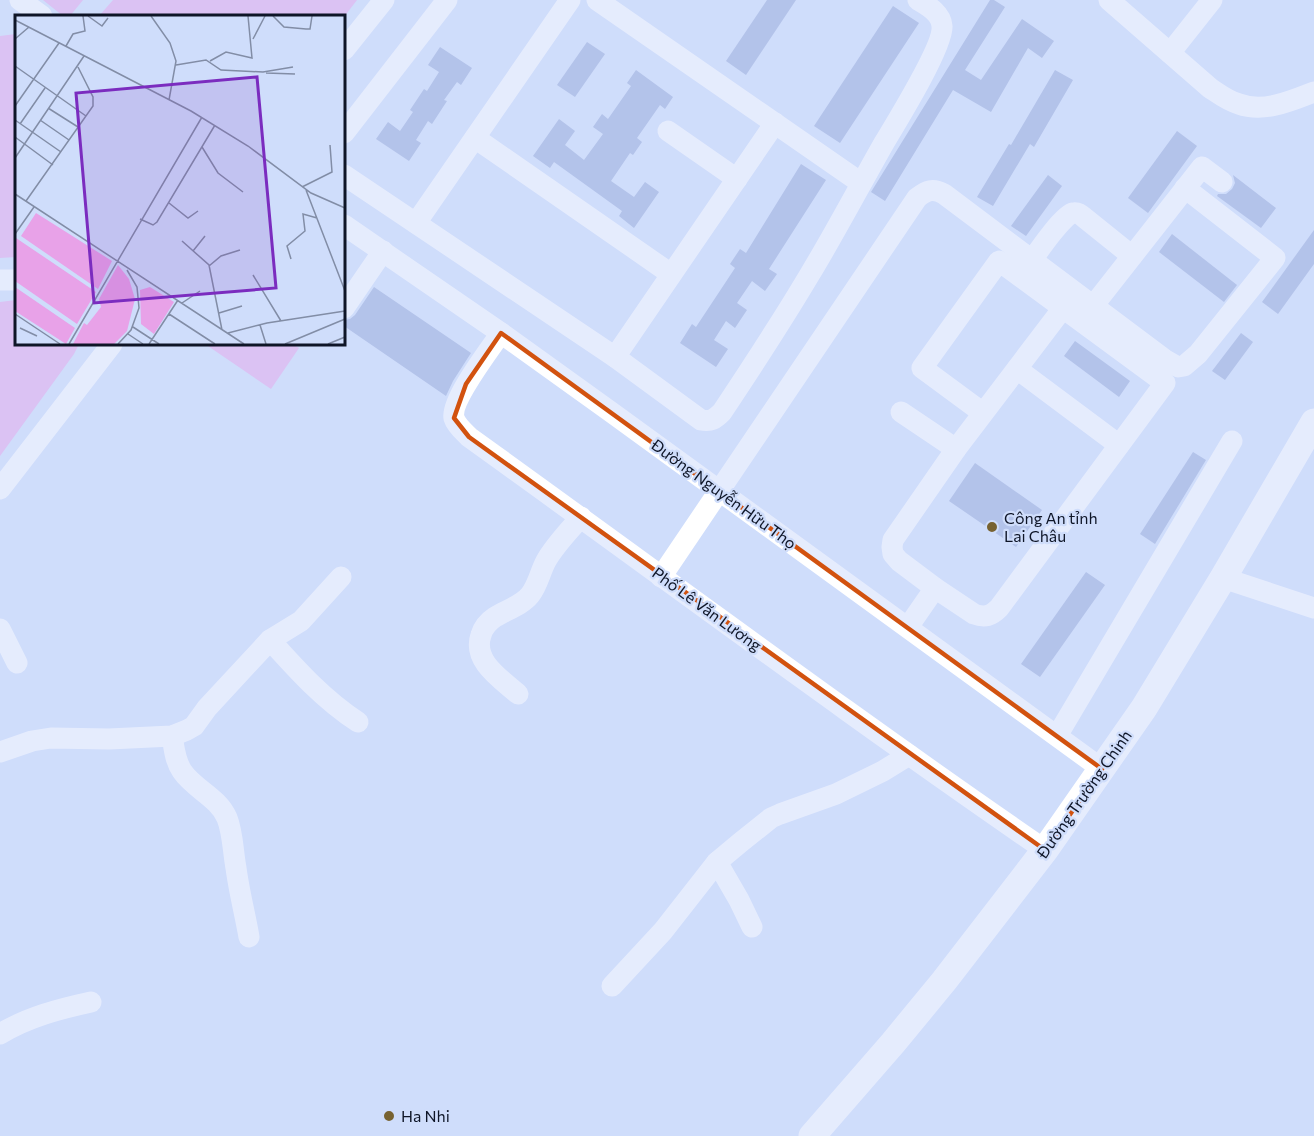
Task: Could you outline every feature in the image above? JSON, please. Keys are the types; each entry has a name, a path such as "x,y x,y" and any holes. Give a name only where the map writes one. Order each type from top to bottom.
{"main road":[{"name":"Đường Trường Chinh","path":"812,1136 944,981 1045,850 1144,708 1314,422"}],"street":[{"path":"20,0 41,15"},
{"path":"345,49 384,0"},
{"path":"345,132 447,0"},
{"path":"417,224 570,0"},
{"path":"597,0 861,183"},
{"path":"345,176 615,357 701,420 708,422 716,419 722,412 810,274 908,102 941,35 942,25 939,16 918,0"},
{"path":"1109,0 1210,88 1239,105 1263,107 1280,104 1314,92"},
{"path":"1170,53 1212,0"},
{"path":"615,357 775,123"},
{"path":"668,131 737,178"},
{"path":"475,138 671,274"},
{"path":"1093,306 1202,167 1222,182"},
{"path":"661,577 917,198 923,193 937,190 944,194 1164,359 1178,367 1184,366 1198,354 1275,258 1185,188"},
{"path":"1032,260 1071,213 1079,213 1132,256"},
{"name":"Đường Nguyễn Hữu Thọ","path":"345,226 501,333 1101,769"},
{"path":"345,307 383,251"},
{"path":"983,413 922,368 999,261 1165,384 999,608 993,615 980,616 935,588 899,561 893,554 893,540 956,449 1063,309"},
{"name":"Phố Lê Văn Lương","path":"501,333 462,392 454,418 460,428 661,577 1045,850"},
{"path":"0,489 105,347"},
{"path":"1017,369 1119,445"},
{"path":"901,412 956,449"},
{"path":"1057,736 1232,441"},
{"path":"518,694 483,660 479,650 482,632 492,619 530,595 546,561 581,517"},
{"path":"0,752 32,741 51,738 109,738 179,734 194,726 207,708 270,640 301,621 341,577"},
{"path":"1223,578 1314,608"},
{"path":"908,627 935,588"},
{"path":"0,629 17,663"},
{"path":"270,640 321,694 358,722"},
{"path":"172,735 177,759 183,773 217,803 229,822 238,885 249,937"},
{"path":"612,986 663,932 717,862 771,818 853,786 883,771 909,754"},
{"path":"717,862 752,927"},
{"path":"0,1034 41,1015 91,1002"}],"highlighted area":[{"path":"501,333 1102,769 1045,850 469,437 454,418 466,384"}],"shaded area":[{"path":"43,0 83,0 71,15 62,15"},
{"path":"113,0 357,0 345,16 100,15"},
{"path":"15,34 15,257 0,258 0,36"},
{"path":"15,300 15,345 78,346 0,456 0,302"},
{"path":"206,345 294,345 299,348 271,389"}],"building":[{"path":"767,0 796,0 746,75 726,61"},
{"path":"990,0 1005,7 965,70 981,80 1022,19 1054,41 1042,58 1028,48 991,112 953,90 885,201 871,192"},
{"path":"893,6 919,23 840,143 814,126"},
{"path":"587,42 605,54 575,97 557,85"},
{"path":"440,47 472,68 461,85 457,82 444,100 447,101 432,124 428,121 416,140 421,143 409,161 376,139 388,122 400,131 413,112 410,110 424,89 427,91 439,72 428,65"},
{"path":"636,70 673,97 665,109 660,105 637,138 642,142 633,155 630,153 611,181 634,197 645,182 659,192 634,228 619,216 622,211 554,162 550,168 533,156 559,119 575,131 565,145 584,160 603,134 593,127 602,114 608,119 631,86 627,83"},
{"path":"1055,70 1073,80 1034,147 1030,144 993,206 977,197"},
{"path":"1177,131 1197,146 1148,213 1128,198"},
{"path":"801,164 826,180 769,269 777,274 765,291 752,281 737,303 747,310 735,328 726,321 714,340 728,349 716,367 680,343 692,324 696,327 735,268 730,264 740,249 746,253"},
{"path":"1048,175 1062,186 1026,236 1011,226"},
{"path":"1233,175 1276,208 1261,228 1217,196 1226,194 1232,189 1235,183"},
{"path":"1314,230 1314,264 1278,314 1262,302"},
{"path":"1172,234 1237,285 1224,302 1159,252"},
{"path":"374,287 471,353 446,396 345,327 345,320 355,315"},
{"path":"1241,333 1253,342 1225,380 1212,371"},
{"path":"1075,341 1130,381 1119,397 1064,356"},
{"path":"1193,452 1206,460 1155,544 1140,534"},
{"path":"975,463 1042,510 1016,547 949,501"},
{"path":"1086,572 1105,585 1040,677 1021,664"}],"place":[{"name":"Công An tỉnh Lai Châu","path":"992,527"},
{"name":"Ha Nhi","path":"389,1116"}]}
